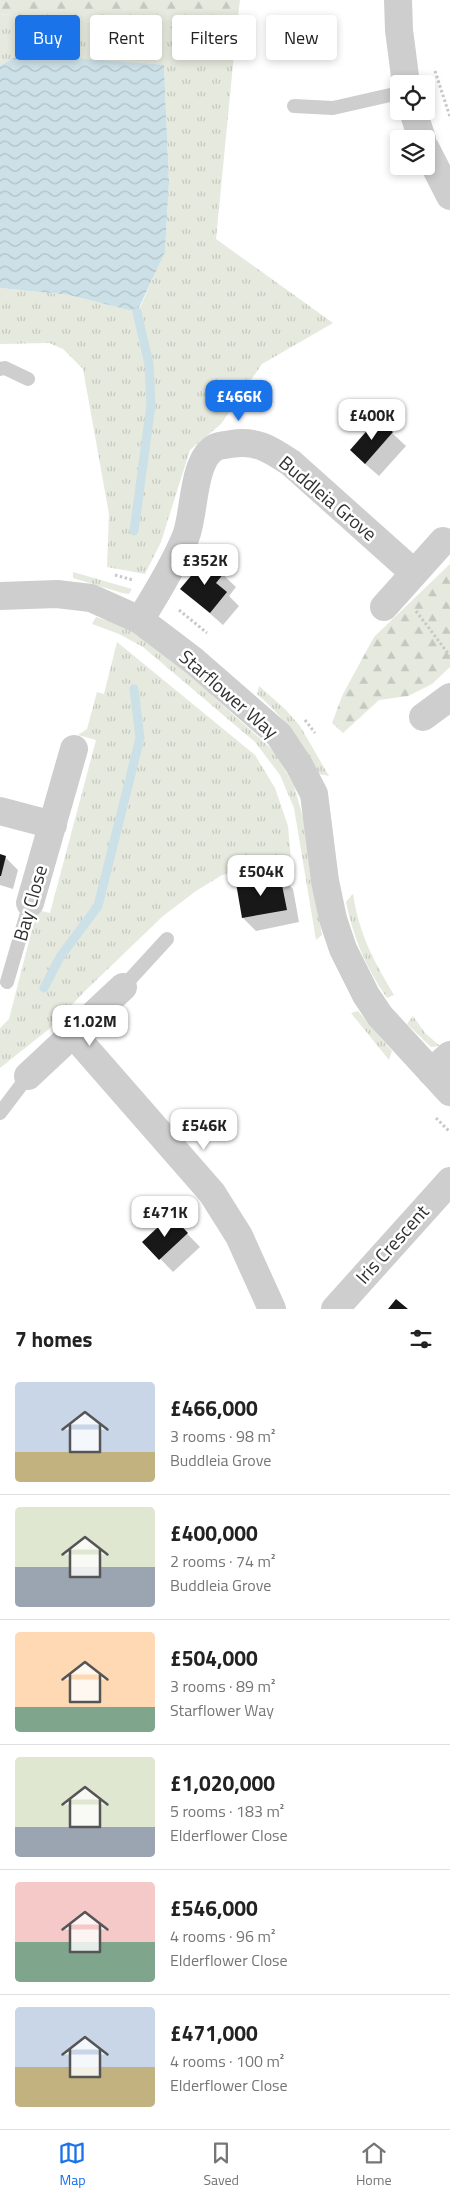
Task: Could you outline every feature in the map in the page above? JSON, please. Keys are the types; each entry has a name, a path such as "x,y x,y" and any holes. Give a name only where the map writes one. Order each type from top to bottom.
{"street":[{"path":"398,0 399,30 405,75"},
{"path":"435,167 450,196"},
{"name":"Buddleia Grove","path":"140,620 168,574 187,534 197,478 207,456 216,447 248,442 270,449 291,463 399,589"},
{"path":"399,589 446,536"},
{"name":"Starflower Way","path":"0,596 57,594 91,598 140,620 194,661 279,735 299,765 314,794 325,881 333,919 343,949 366,995 380,1016 440,1063 450,1092"},
{"path":"423,717 450,697"},
{"name":"Bay Close","path":"30,903 74,749"},
{"path":"0,811 53,825"},
{"path":"28,1076 123,987"},
{"path":"73,1034 212,1192 240,1236 272,1309"},
{"name":"Iris Crescent","path":"335,1309 450,1181"}],"lane":[{"path":"294,106 333,108 390,95"},
{"path":"0,369 6,368 28,379"},
{"name":"Bay Close","path":"8,982 30,903"},
{"path":"123,987 167,939"},
{"path":"0,1113 28,1076"}],"path":[{"path":"399,589 450,656"},
{"path":"433,1114 450,1132"}],"green space":[{"path":"0,0 240,0 238,15 172,15 172,29 162,28 162,15 90,15 90,22 80,21 80,15 0,14"},
{"path":"0,14 15,15 15,57 0,66"},
{"path":"80,21 90,22 90,60 80,59"},
{"path":"162,28 172,29 172,60 233,60 216,239 333,323 262,364 221,424 190,450 161,542 145,574 107,567 109,514 83,369 63,349 49,343 0,344 0,288 69,295 138,312 165,251 169,182 164,66 92,60 162,60"},
{"path":"450,564 450,667 432,684 408,696 379,700 343,733 332,723 343,694 374,637"},
{"path":"73,572 132,589 129,594 122,593 73,578"},
{"path":"96,617 119,624 142,636 186,672 275,752 294,786 305,824 310,874 322,935 316,940 294,808 280,775 255,742 143,647 119,634 92,624"},
{"path":"117,642 255,755 275,788 288,826 291,860 222,875 196,891 163,916 85,991 49,1029 0,1068 0,1028 9,1019 37,910 50,913 96,740 78,735 87,729 97,692 104,694"},
{"path":"259,686 285,709 300,726 329,776 319,774 292,731 257,694"},
{"path":"353,894 359,923 368,947 394,995 387,998 379,987 361,952 352,928 346,902"},
{"path":"358,1011 392,1051 389,1060 351,1013"},
{"path":"413,1016 425,1033 440,1046 431,1047 407,1024"}],"water":[{"path":"15,57 15,60 80,59 164,65 169,182 165,252 137,312 69,295 0,288 0,66"}],"building":[{"path":"378,418 393,432 365,464 350,450"},
{"path":"206,558 224,573 216,583 227,592 210,613 180,589"},
{"path":"0,854 6,856 1,876 0,876"},
{"path":"280,875 287,910 242,918 236,883"},
{"path":"171,1215 188,1233 159,1260 142,1242"},
{"path":"396,1299 408,1309 388,1309"}],"waterway":[{"path":"134,531 151,405 149,364 137,312"},
{"path":"44,988 60,957 98,906 140,738 134,689"}]}
